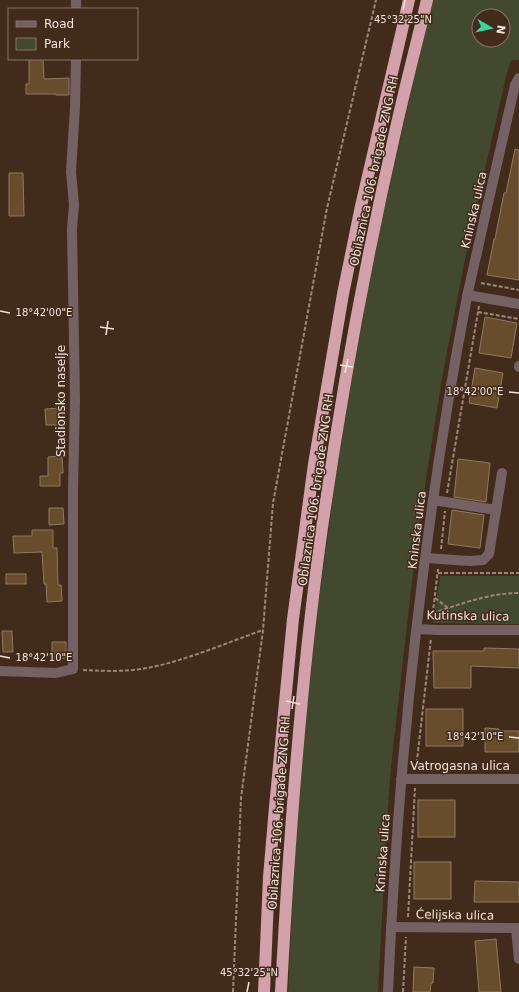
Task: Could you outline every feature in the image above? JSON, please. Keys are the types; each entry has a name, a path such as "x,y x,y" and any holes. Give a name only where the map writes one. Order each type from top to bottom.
{"highway":[{"name":"Obilaznica 106. brigade ZNG RH","path":"264,992 269,877 275,799 293,619 314,464 336,332 360,206 409,0"},
{"name":"Obilaznica 106. brigade ZNG RH","path":"281,992 285,911 301,708 321,535 340,418 376,218 394,135 427,0"}],"street":[{"name":"Stadionsko naselje","path":"73,669 73,490 75,400 72,229 74,205 71,172 76,60"},
{"name":"Kninska ulica","path":"388,992 401,779 417,628 433,500 467,295 515,85 519,78"},
{"path":"467,295 519,304"},
{"path":"426,558 470,561 482,560 489,554 502,473"},
{"path":"433,500 496,510"},
{"name":"Kutinska ulica","path":"417,628 437,630 519,630"},
{"path":"0,672 56,673 73,669"},
{"name":"Vatrogasna ulica","path":"401,779 519,779"},
{"name":"Ćelijska ulica","path":"391,927 518,928"},
{"path":"518,928 519,959"}],"path":[{"path":"233,992 241,798 263,630 273,503 327,208 376,0"},
{"path":"480,283 519,290"},
{"path":"478,312 519,319"},
{"path":"438,573 519,573"},
{"path":"433,613 495,595 519,593"},
{"path":"435,598 448,608"},
{"path":"73,669 110,671 146,668 195,655 263,630"}],"green space":[{"path":"432,0 519,0 519,60 511,60 506,76 466,254 442,378 426,479 412,581 391,766 378,992 288,992 296,833 306,717 318,606 349,390 380,228"},
{"path":"440,576 519,576 519,624 433,623"}],"building":[{"path":"29,60 43,60 44,79 69,78 69,95 26,94 26,84 29,84"},
{"path":"515,149 519,150 519,280 487,275"},
{"path":"9,173 23,173 24,216 9,216"},
{"path":"485,317 517,323 511,358 479,353"},
{"path":"475,368 503,373 497,408 469,403"},
{"path":"60,408 60,425 46,425 45,409"},
{"path":"62,456 63,473 60,473 60,486 40,486 40,476 48,476 48,457"},
{"path":"458,459 490,463 486,502 454,497"},
{"path":"49,508 63,508 64,524 49,525"},
{"path":"452,510 484,515 480,548 448,544"},
{"path":"32,530 53,530 53,548 57,548 58,585 61,585 62,601 47,602 42,552 14,553 13,536 32,536"},
{"path":"6,574 26,574 26,584 6,584"},
{"path":"2,631 12,631 13,652 3,652"},
{"path":"52,642 66,642 66,658 52,659"},
{"path":"484,648 519,649 519,668 471,666 471,688 434,688 433,651 484,651"},
{"path":"426,709 463,709 463,746 426,746"},
{"path":"485,728 499,729 499,731 519,731 519,752 485,752"},
{"path":"418,800 455,800 455,837 418,837"},
{"path":"414,862 451,862 451,899 414,899"},
{"path":"475,881 519,882 519,902 474,902"},
{"path":"496,939 501,992 479,992 475,941"},
{"path":"414,967 434,968 433,983 431,983 430,992 413,992"}]}
